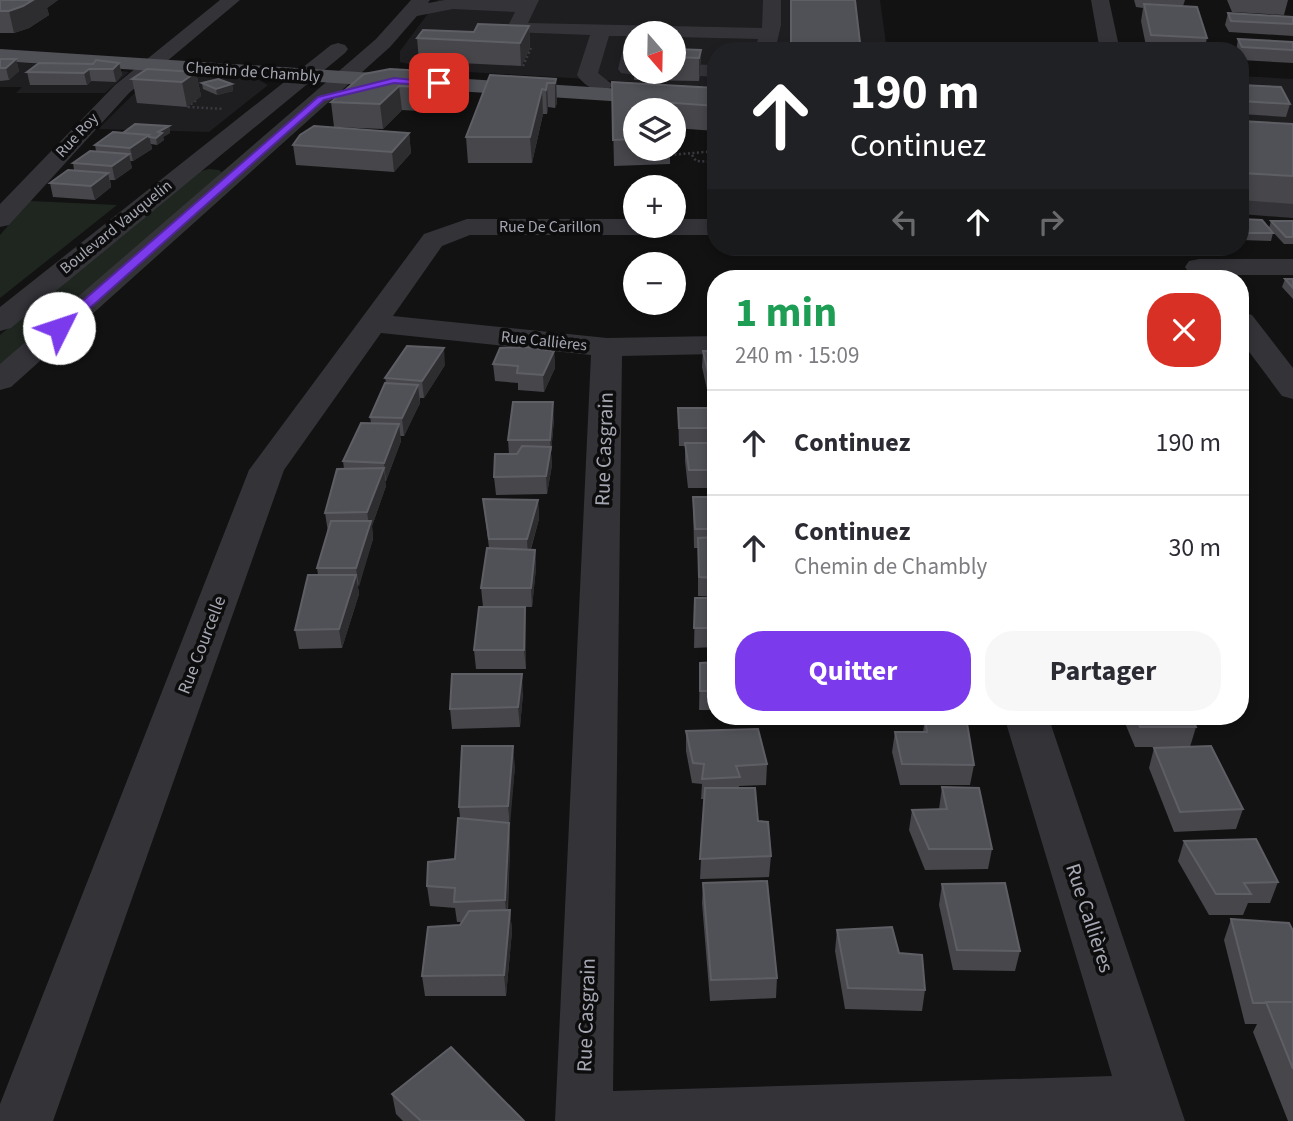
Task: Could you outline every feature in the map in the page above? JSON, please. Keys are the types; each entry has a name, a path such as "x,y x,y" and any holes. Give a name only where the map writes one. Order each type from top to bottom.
{"main road":[{"name":"Chemin de Chambly","path":"0,45 155,61"},
{"name":"Chemin de Chambly","path":"0,55 707,91"},
{"name":"Chemin de Chambly","path":"399,76 707,101"},
{"path":"321,99 399,76"}],"street":[{"name":"Rue Roy","path":"0,219 94,118 155,61 232,0"},
{"path":"768,42 772,0"},
{"path":"1100,0 1108,42"},
{"path":"384,16 414,4 529,3 518,38"},
{"path":"0,380 376,50 414,4"},
{"path":"496,27 518,38 601,31 623,33"},
{"path":"601,31 587,75 602,85"},
{"name":"Boulevard Vauquelin","path":"0,322 351,38"},
{"path":"686,39 722,42"},
{"path":"376,50 399,76"},
{"path":"686,70 707,71"},
{"path":"199,159 247,163"},
{"path":"1249,207 1293,210"},
{"name":"Rue De Carillon","path":"467,226 707,227"},
{"name":"Rue Courcelle","path":"23,1121 267,470 433,240 467,226"},
{"path":"1197,264 1293,267"},
{"name":"Rue Callières","path":"373,323 607,347 707,345"},
{"path":"1249,331 1293,389"},
{"name":"Rue Casgrain","path":"607,347 583,1118 1152,1111"},
{"name":"Rue Callières","path":"1029,725 1152,1111"}],"path":[{"path":"518,38 531,48 522,66"},
{"path":"187,95 201,96 187,107 226,109"},
{"path":"686,155 707,152"},
{"path":"692,155 696,162 707,162"}],"shaded area":[{"path":"438,0 880,0 886,42 707,42 707,86 667,84 686,84 686,21 623,21 623,81 436,70 400,62 400,51"},
{"path":"0,61 129,72 105,93 16,93 22,87 0,87"},
{"path":"169,74 255,78 268,85 209,132 98,129 151,77"},
{"path":"1249,76 1293,79 1293,126 1249,123"},
{"path":"209,169 222,173 0,366 0,335 198,172"},
{"path":"30,201 117,205 0,298 0,235"}],"building":[{"path":"0,0 33,0 9,11 0,11"},
{"path":"791,0 855,0 860,42 791,42"},
{"path":"1144,4 1197,7 1207,38 1151,35"},
{"path":"1228,13 1293,17 1293,24 1231,21"},
{"path":"478,24 529,26 520,43 417,38 423,30 474,32"},
{"path":"1238,39 1293,42 1293,50 1249,47 1249,42 1240,42"},
{"path":"686,49 701,50 699,58 686,57"},
{"path":"0,59 16,59 6,68 0,68"},
{"path":"96,60 119,63 113,69 89,69 84,73 27,72 39,63 93,64"},
{"path":"147,69 196,72 182,82 132,79"},
{"path":"390,69 461,73 458,76 462,77 452,89 399,86 380,104 331,102 364,74"},
{"path":"490,75 556,79 555,83 547,83 546,90 542,89 530,137 466,137"},
{"path":"218,79 232,84 216,89 202,83"},
{"path":"612,82 707,87 707,105 686,104 686,98 623,98 623,140 613,140"},
{"path":"1249,85 1281,87 1290,104 1249,101"},
{"path":"1249,121 1293,124 1293,176 1249,173"},
{"path":"135,124 169,126 158,132 162,133 156,138 123,133"},
{"path":"314,126 409,133 392,152 293,145 300,135"},
{"path":"113,132 149,135 130,148 95,145"},
{"path":"90,151 129,154 112,166 73,163"},
{"path":"68,170 108,173 91,186 50,183"},
{"path":"1249,219 1262,220 1273,233 1249,233"},
{"path":"1271,221 1293,221 1293,237 1286,237"},
{"path":"1285,279 1293,279 1293,288"},
{"path":"407,346 444,348 422,381 385,378"},
{"path":"526,347 554,351 543,375 517,373 518,366 493,364 500,348"},
{"path":"703,351 707,351 707,368"},
{"path":"385,383 418,385 402,418 370,417"},
{"path":"513,402 553,402 550,440 508,440"},
{"path":"678,408 707,408 707,428 679,428"},
{"path":"361,423 399,424 384,463 343,461"},
{"path":"685,443 707,443 707,470 689,470"},
{"path":"522,446 551,447 546,476 494,477 495,454 517,454"},
{"path":"384,468 367,512 325,513 337,469"},
{"path":"693,497 707,497 707,529 695,529"},
{"path":"483,499 538,500 527,539 489,539"},
{"path":"331,521 371,521 356,568 317,568"},
{"path":"698,538 707,538 707,577 699,577"},
{"path":"487,548 535,550 531,588 481,588"},
{"path":"308,575 356,575 339,629 295,630"},
{"path":"695,598 707,598 707,628 694,628"},
{"path":"479,607 525,607 524,650 474,650"},
{"path":"700,663 707,663 707,691 700,691"},
{"path":"452,674 522,674 518,707 450,709"},
{"path":"926,725 967,725 974,765 902,764 895,732 927,732"},
{"path":"1139,725 1196,727 1140,727"},
{"path":"758,729 767,764 736,766 740,777 702,779 704,764 693,763 686,731"},
{"path":"462,746 513,746 508,806 459,807"},
{"path":"1211,746 1243,809 1180,812 1154,748"},
{"path":"942,787 979,788 992,849 929,849 912,810 947,809"},
{"path":"705,788 755,788 758,821 768,822 771,856 700,859"},
{"path":"458,818 509,823 505,900 454,902 455,888 427,886 428,862 455,859"},
{"path":"1256,839 1278,882 1244,883 1251,894 1216,894 1184,841"},
{"path":"767,881 777,978 711,980 703,883"},
{"path":"1005,883 1020,951 957,950 942,884"},
{"path":"510,910 504,975 422,976 428,927 460,925 469,911"},
{"path":"1231,919 1289,923 1293,931 1293,1002 1253,1003"},
{"path":"892,927 899,953 922,955 925,990 848,988 837,930"},
{"path":"1266,1002 1293,1002 1293,1069"},
{"path":"451,1047 524,1121 421,1121 392,1094"}],"route":[{"path":"59,328 321,99 394,80 439,83"}]}
